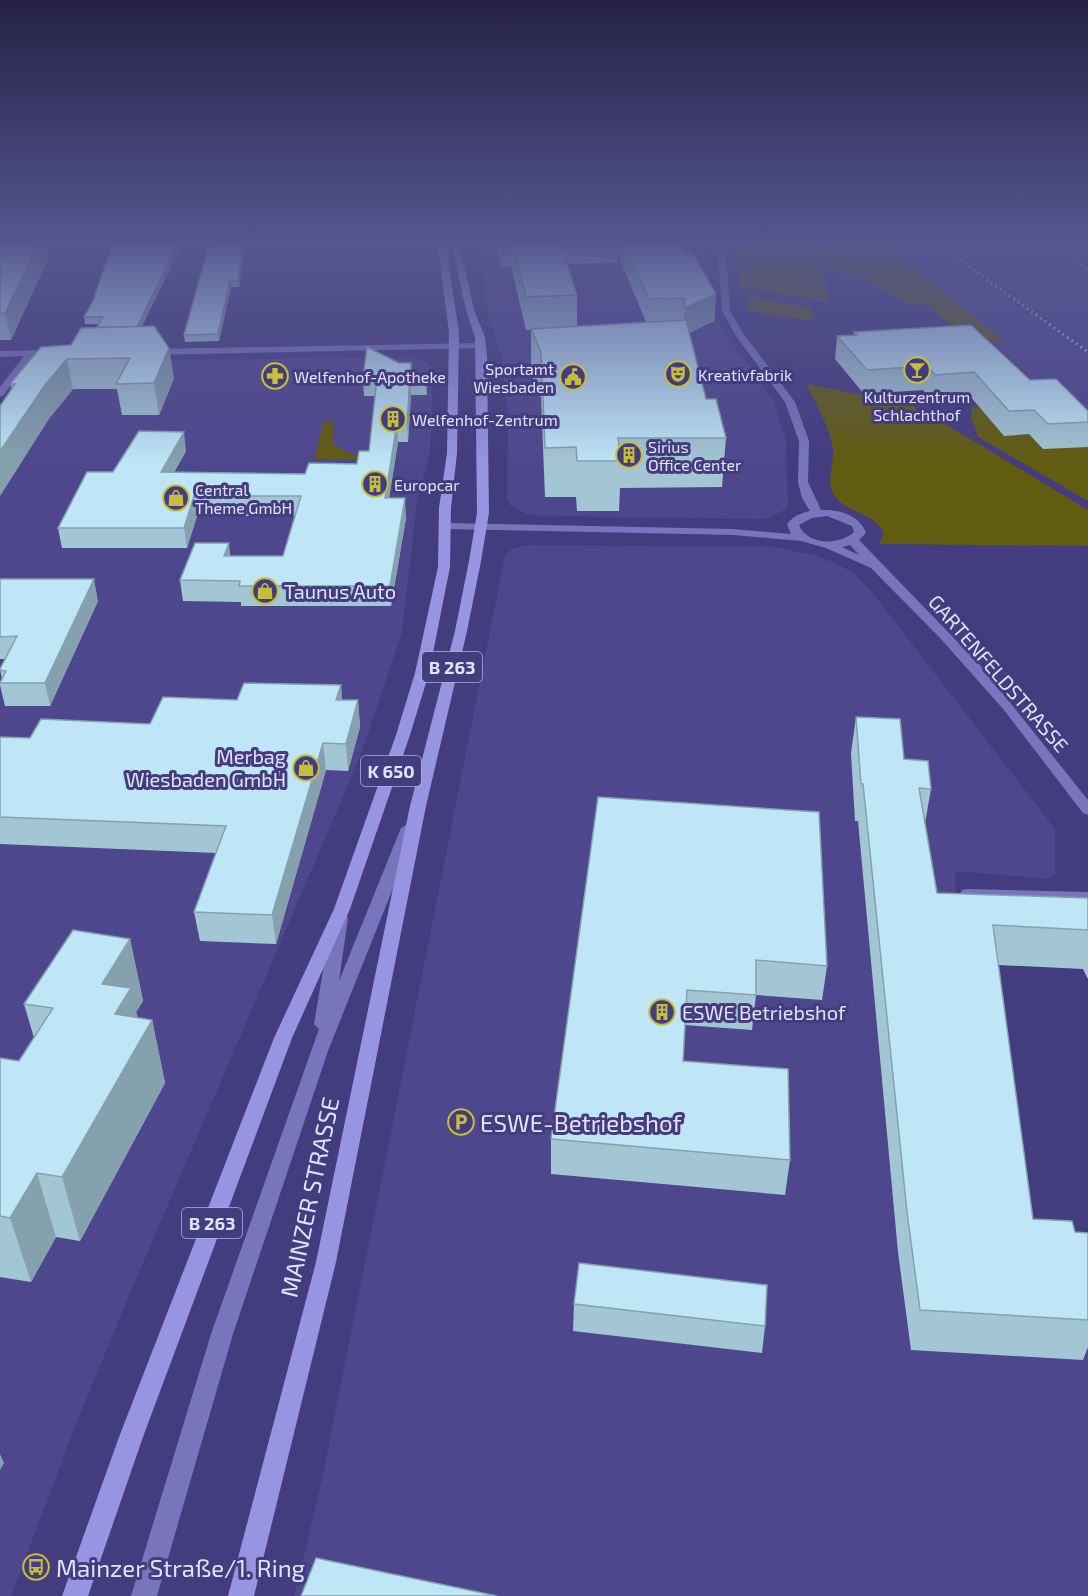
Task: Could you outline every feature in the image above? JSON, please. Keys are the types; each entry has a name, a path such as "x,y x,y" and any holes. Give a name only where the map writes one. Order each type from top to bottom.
{"main road":[{"name":"MAINZER STRASSE","path":"75,1596 130,1437 283,1038 342,909 403,735 422,673 441,588 446,553 445,526 452,453 451,315"},
{"name":"MAINZER STRASSE","path":"241,1596 326,1262 418,806 461,631 482,527 481,346 473,315"}],"street":[{"path":"729,315 739,334 790,402 800,423 804,441 803,482 808,498 818,513"},
{"path":"144,352 481,346"},
{"path":"0,394 31,353"},
{"path":"0,354 65,353"},
{"path":"445,526 733,532 803,538 827,544 852,540 860,533 857,524 844,517 818,513 804,516 793,524 733,532"},
{"path":"793,524 794,530 803,538"},
{"name":"GARTENFELDSTRASSE","path":"852,540 874,567 959,650 1008,707 1088,810"},
{"name":"GARTENFELDSTRASSE","path":"827,544 874,567"},
{"name":"MAINZER STRASSE","path":"144,1596 222,1334 319,1051 418,806"},
{"path":"968,894 1088,897"},
{"name":"MAINZER STRASSE","path":"319,1051 342,909"}],"shaded area":[{"path":"489,315 716,315 721,328 772,398 786,440 788,505 786,509 769,518 761,519 539,516 527,514 511,506 507,499 508,414 501,355"},
{"path":"778,315 812,315 813,321"},
{"path":"940,315 972,315 1006,344 962,337"},
{"path":"965,315 1088,315 1088,433"},
{"path":"415,358 433,367 430,452 417,502 402,632 360,757 127,1300 75,1427 11,1596 0,1596 0,419 54,362"},
{"path":"806,384 915,405 915,410 927,413 1088,510 1088,546 879,544 884,534 880,527 868,517 846,506 834,495 830,479 833,449 829,432"},
{"path":"1051,400 1088,438 1088,501 978,437 971,417 972,407"},
{"path":"323,422 334,422 333,443 350,454 369,458 410,459 315,459"},
{"path":"526,545 774,547 815,555 840,565 857,576 872,592 1055,829 1055,874 1047,879 955,871 956,908 1021,1259 1088,1274 1088,1596 294,1596 322,1480 505,556 512,549"}],"building":[{"path":"143,315 137,327 97,327 103,317 84,317"},
{"path":"189,315 222,315 218,334 184,335"},
{"path":"686,320 706,399 716,399 726,438 618,438 621,461 577,461 576,447 545,448 541,352 531,329"},
{"path":"971,325 1030,380 1056,379 1088,411 1088,422 1048,424 1034,410 1009,411 974,372 935,375 927,366 867,370 837,336 857,335 854,332"},
{"path":"154,326 169,348 154,383 116,384 130,358 67,359 45,385 0,451 0,406 15,384 10,384 41,347 71,345 81,328"},
{"path":"367,347 399,363 411,363 411,369 426,377 410,377 407,423 397,423 385,498 405,498 390,586 239,586 240,581 180,580 195,543 229,543 224,556 283,556 301,496 194,496 184,528 58,528 87,472 113,472 139,431 184,432 161,472 305,474 309,463 357,464 359,451 369,451 377,378 363,378"},
{"path":"0,579 94,579 45,683 0,683 6,671 0,669 17,636 0,637"},
{"path":"244,683 341,685 336,700 358,700 346,744 323,743 272,915 194,912 226,826 0,817 0,737 30,738 41,719 150,724 163,697 237,700"},
{"path":"856,717 900,719 904,759 928,761 931,789 919,788 937,893 1088,898 1088,930 993,925 1033,1219 1072,1221 1075,1232 1088,1233 1088,1320 920,1310 907,1212 863,784 861,784"},
{"name":"ESWE Betriebshof","path":"598,797 819,812 827,966 756,960 756,995 687,990 683,1061 788,1069 790,1160 551,1139"},
{"path":"73,930 130,939 102,984 131,988 115,1014 152,1020 62,1177 37,1173 10,1218 0,1216 0,1058 19,1061 53,1008 24,1004"},
{"path":"579,1263 767,1285 765,1326 574,1304"},
{"path":"316,1558 497,1596 301,1596"}],"railway":[{"path":"1037,315 1088,352"}],"place":[{"name":"Kulturzentrum Schlachthof","path":"917,370"},
{"name":"Kreativfabrik","path":"678,374"},
{"name":"Welfenhof-Apotheke","path":"275,376"},
{"name":"Sportamt Wiesbaden","path":"573,377"},
{"name":"Welfenhof-Zentrum","path":"393,419"},
{"name":"Sirius Office Center","path":"629,455"},
{"name":"Europcar","path":"375,484"},
{"name":"Central Theme GmbH","path":"176,498"},
{"name":"Taunus Auto","path":"265,591"},
{"name":"Merbag Wiesbaden GmbH","path":"306,768"},
{"name":"ESWE Betriebshof","path":"662,1012"},
{"name":"ESWE-Betriebshof","path":"461,1122"},
{"name":"Mainzer Straße/1. Ring","path":"36,1567"}]}
